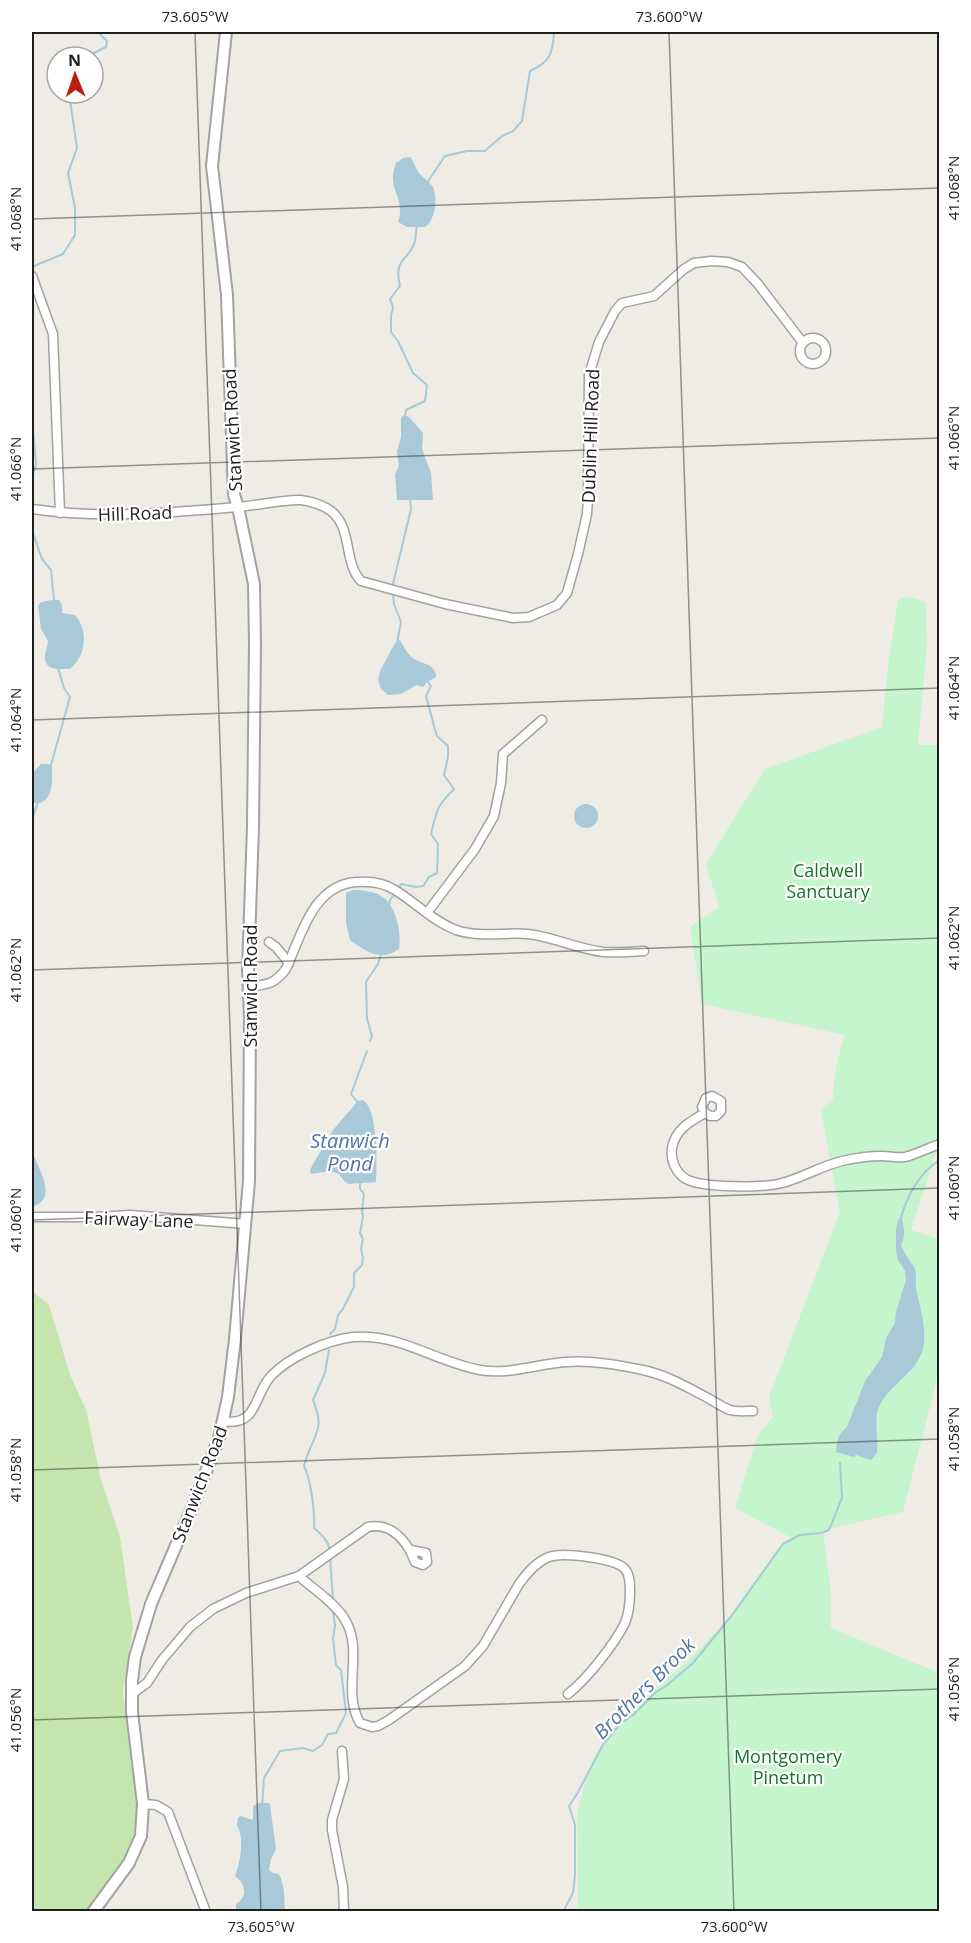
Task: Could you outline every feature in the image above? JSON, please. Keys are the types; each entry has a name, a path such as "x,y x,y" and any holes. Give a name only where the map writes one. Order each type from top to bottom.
{"street":[{"name":"Stanwich Road","path":"93,1911 135,1853 142,1830 143,1804 133,1726 132,1694 135,1657 146,1617 192,1508 224,1421 236,1338 246,1224 255,603 254,584 234,495 227,295 212,166 226,32"},
{"name":"Dublin Hill Road","path":"238,507 301,500 316,504 332,512 342,525 352,568 361,581 445,604 513,618 529,617 557,605 567,594 578,554 588,498 589,375 599,342 615,311 622,303 654,296 694,263 728,262 742,267 758,284 803,343"},
{"path":"32,276 53,334 60,513"},
{"name":"Hill Road","path":"32,509 60,513 122,515 238,507"},
{"path":"427,913 475,849 494,816 501,783 503,754 542,720"},
{"path":"248,987 272,983 280,978 315,907 324,895 341,885 361,881 386,886 440,923 471,934 491,936 525,934 548,937 603,952 644,951"},
{"path":"269,942 289,963"},
{"path":"705,1113 690,1121 676,1134 671,1152 672,1162 677,1171 686,1179 703,1184 738,1186 780,1184 839,1162 862,1157 906,1157 939,1144"},
{"name":"Fairway Lane","path":"32,1217 130,1215 246,1224"},
{"path":"224,1421 234,1423 243,1420 255,1406 269,1377 282,1365 304,1353 337,1340 368,1337 395,1341 453,1362 488,1371 514,1371 568,1362 589,1362 643,1370 680,1383 730,1410 753,1411"},
{"path":"132,1694 147,1683 162,1660 190,1628 213,1610 246,1593 298,1576 368,1527 380,1525 391,1530 411,1550"},
{"path":"298,1576 327,1600 344,1618 353,1645 351,1697 354,1710 360,1723 372,1727 389,1720 436,1688 476,1656 519,1584 527,1573 541,1561 551,1557 565,1556 602,1560 618,1565 625,1569 630,1583 630,1601 625,1623 580,1685 568,1694"},
{"path":"342,1751 344,1779 332,1820 332,1830 343,1887 344,1911"},
{"path":"143,1804 156,1805 168,1812 206,1911"}],"green space":[{"name":"Montgomery Pinetum","path":"907,596 926,602 927,644 918,745 939,745 940,1140 911,1230 939,1239 939,1371 903,1512 823,1530 831,1593 831,1628 939,1673 939,1911 576,1912 578,1900 577,1814 587,1774 595,1755 610,1732 694,1655 725,1622 778,1548 790,1537 735,1508 758,1435 773,1417 769,1397 840,1212 821,1110 833,1099 836,1066 845,1035 702,1004 690,927 719,907 706,864 765,769 882,727 898,600"},
{"path":"32,1291 49,1305 70,1375 86,1410 101,1480 120,1537 133,1628 123,1691 139,1825 134,1847 122,1867 88,1911 32,1911"}],"water":[{"path":"410,157 419,173 435,192 433,215 425,227 407,227 398,222 400,206 394,184 394,171 396,163 403,158"},
{"path":"404,415 409,417 423,433 422,449 431,473 433,500 397,500 395,474 399,466 397,451 401,437 401,418"},
{"path":"59,600 62,613 75,615 82,628 84,643 80,657 70,669 53,668 45,661 48,641 41,629 38,606 41,602"},
{"path":"400,640 411,656 432,668 436,677 423,687 416,685 401,694 388,695 381,689 378,680 380,671 395,643"},
{"path":"41,764 52,766 52,784 46,799 36,804 32,799 32,774"},
{"path":"586,804 595,807 598,816 595,825 586,828 577,825 574,816 577,807"},
{"path":"353,890 378,894 391,906 399,928 399,949 386,955 374,954 350,940 346,923 346,893"},
{"name":"Stanwich Pond","path":"363,1100 372,1114 374,1125 376,1182 349,1184 339,1174 331,1171 311,1174 312,1166 333,1130 358,1101"},
{"path":"32,1137 33,1154 43,1177 46,1192 40,1203 32,1207"},
{"path":"901,1218 904,1232 901,1245 916,1271 916,1288 922,1315 924,1343 917,1362 884,1398 879,1407 876,1418 877,1453 871,1460 836,1452 837,1441 847,1427 865,1381 882,1357 886,1338 895,1323 906,1280 905,1271 898,1260 896,1251 896,1229 898,1220"},
{"path":"258,1803 269,1803 270,1805 276,1849 269,1870 279,1874 281,1879 285,1911 236,1911 236,1904 244,1894 241,1883 235,1876 241,1850 241,1836 237,1826 238,1817 252,1820 253,1806"}],"waterway":[{"path":"98,32 107,41 105,48"},
{"path":"427,183 445,156 467,151 485,151 502,136 513,131 522,121 530,71 542,64 549,56 553,46 554,32"},
{"path":"34,266 63,254 75,235 75,208 68,173 77,148 71,105"},
{"path":"405,417 406,410 425,401 427,385 413,373 398,341 391,332 393,307 390,299 400,286 398,276 400,264 413,247 417,225"},
{"path":"32,416 36,464 32,478"},
{"path":"393,584 411,509 410,500"},
{"path":"32,530 42,559 51,570 54,600"},
{"path":"393,594 401,622 397,643"},
{"path":"51,765 70,697 64,688 58,668"},
{"path":"400,886 401,884 423,886 429,877 437,873 438,844 431,834 438,809 454,789 444,775 448,746 437,736 426,696 431,686 428,682"},
{"path":"32,820 38,802"},
{"path":"389,907 393,896"},
{"path":"370,1041 372,1036 367,1019 366,982 378,964 381,954"},
{"path":"358,1103 351,1094 367,1051"},
{"name":"Brothers Brook","path":"900,1221 914,1186 926,1171 940,1160"},
{"path":"330,1334 335,1329 338,1315 354,1287 354,1273 362,1265 363,1239 360,1233 364,1194 360,1189 360,1180"},
{"path":"329,1350 325,1373 313,1400 317,1411 318,1427 304,1466 312,1496 314,1528 326,1540 330,1550"},
{"name":"Brothers Brook","path":"563,1912 573,1893 575,1875 575,1825 569,1806 604,1743 621,1723 693,1663 733,1614 783,1544 800,1535 829,1530 842,1498 840,1463"},
{"path":"330,1556 333,1601"},
{"path":"262,1806 264,1778 280,1751 303,1748 313,1751 322,1745 328,1734 336,1733 346,1713 341,1670 336,1665 333,1610"}],"park label":[{"name":"Caldwell Sanctuary","path":"828,880"}]}
